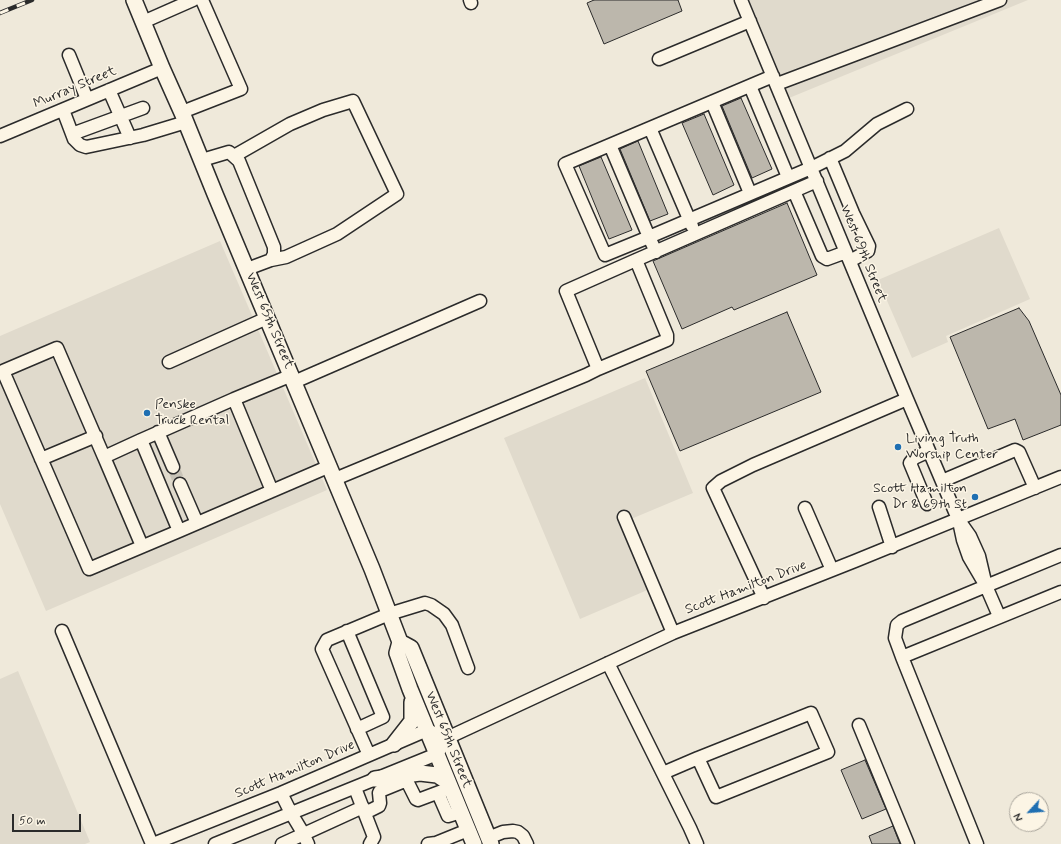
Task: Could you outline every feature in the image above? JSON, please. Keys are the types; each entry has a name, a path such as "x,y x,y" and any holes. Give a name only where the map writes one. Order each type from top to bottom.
{"main road":[{"name":"West 65th Street","path":"134,0 332,472 400,642 397,653 437,754 445,788 461,812 474,844"},
{"name":"West 65th Street","path":"400,642 410,648 489,841"},
{"path":"394,744 412,721 413,710 410,689"},
{"path":"375,779 420,773 437,775 445,788"}],"street":[{"path":"143,22 193,0"},
{"path":"63,110 74,139 80,145 86,147 130,138 184,117 241,89 202,0"},
{"name":"West 69th Street","path":"741,0 958,519 970,536 979,556 986,586 999,616"},
{"path":"907,109 877,124 846,150 811,168 605,255 565,164 750,86 826,65 897,40 989,3"},
{"path":"659,59 750,21"},
{"path":"69,55 87,99"},
{"name":"Murray Street","path":"0,136 162,68"},
{"path":"750,86 788,177"},
{"path":"109,90 130,138"},
{"path":"234,156 290,124 323,110 353,101 397,194 337,234 286,257 271,260 247,269"},
{"path":"712,102 750,193"},
{"path":"72,134 143,108"},
{"path":"650,128 695,234"},
{"path":"610,145 656,252"},
{"path":"202,160 229,152 239,161 274,247 274,254 271,260"},
{"path":"794,191 822,256 826,260 848,257 868,251 869,246 853,213 830,158"},
{"path":"598,369 566,291 567,290 817,181"},
{"path":"142,546 57,348 3,371 89,569 272,491 332,472 573,380 667,340 668,338 636,260"},
{"path":"104,457 234,399 293,379 480,301"},
{"path":"169,362 267,318"},
{"path":"234,399 272,491"},
{"path":"764,598 713,488 721,481 753,465 907,399"},
{"path":"158,432 173,467"},
{"path":"41,459 96,436"},
{"path":"141,440 179,531"},
{"path":"942,481 1015,450 1019,452 1035,488"},
{"path":"927,504 910,463 914,458 929,451"},
{"name":"Scott Hamilton Drive","path":"447,738 673,632 764,598 892,547 1061,476"},
{"path":"180,484 197,523"},
{"path":"879,507 892,547"},
{"path":"805,508 832,570"},
{"path":"624,517 673,632"},
{"path":"977,844 902,657 895,638 895,631 897,625 902,621 1061,555"},
{"path":"902,657 999,616 1061,592"},
{"path":"368,755 322,649 327,640 389,614 425,603 444,614 452,625 468,668"},
{"path":"62,631 153,844"},
{"path":"347,631 383,717 357,729"},
{"path":"608,663 697,844"},
{"path":"663,773 698,758 811,713 828,752 716,797 698,758"},
{"path":"859,725 908,844"},
{"path":"282,844 306,839 364,810 379,806 380,791 437,754 447,738 427,730"},
{"name":"Scott Hamilton Drive","path":"153,844 281,793 427,730"},
{"path":"404,775 416,799 418,800 445,788"},
{"path":"223,843 375,779"},
{"path":"355,788 374,837 370,844"},
{"path":"281,793 291,814 306,839"},
{"path":"428,844 436,844 468,830"},
{"path":"489,841 503,832 513,831 518,832 523,836 527,844"}],"shaded area":[{"path":"748,0 1028,0 789,98"},
{"path":"999,228 1030,299 946,336 948,342 912,358 878,280"},
{"name":"Penske Truck Rental","path":"220,241 327,490 46,611 0,504 0,336"},
{"path":"645,378 693,493 631,519 659,585 580,619 504,438"},
{"path":"18,671 90,842 85,844 0,844 0,679"}],"building":[{"path":"594,0 678,0 682,11 604,44 587,3"},
{"path":"741,98 772,169 752,178 722,106"},
{"path":"704,114 734,185 713,195 682,123"},
{"path":"638,141 668,214 650,221 620,149"},
{"path":"601,157 632,230 609,239 579,166"},
{"path":"787,203 817,275 734,310 732,307 682,329 653,261"},
{"path":"1019,308 1029,321 1061,395 1061,425 1023,440 1015,419 988,429 950,337"},
{"path":"787,312 821,392 680,451 646,371"},
{"path":"865,760 886,809 862,819 841,770"},
{"path":"893,826 900,844 872,844 869,836"}],"tunnel":[{"path":"173,467 180,484"}],"railway":[{"path":"0,13 32,0"}],"place":[{"name":"Penske Truck Rental","path":"147,413"},
{"name":"Living Truth Worship Center","path":"898,447"},
{"name":"Scott Hamilton Dr & 69th St","path":"975,497"}]}
